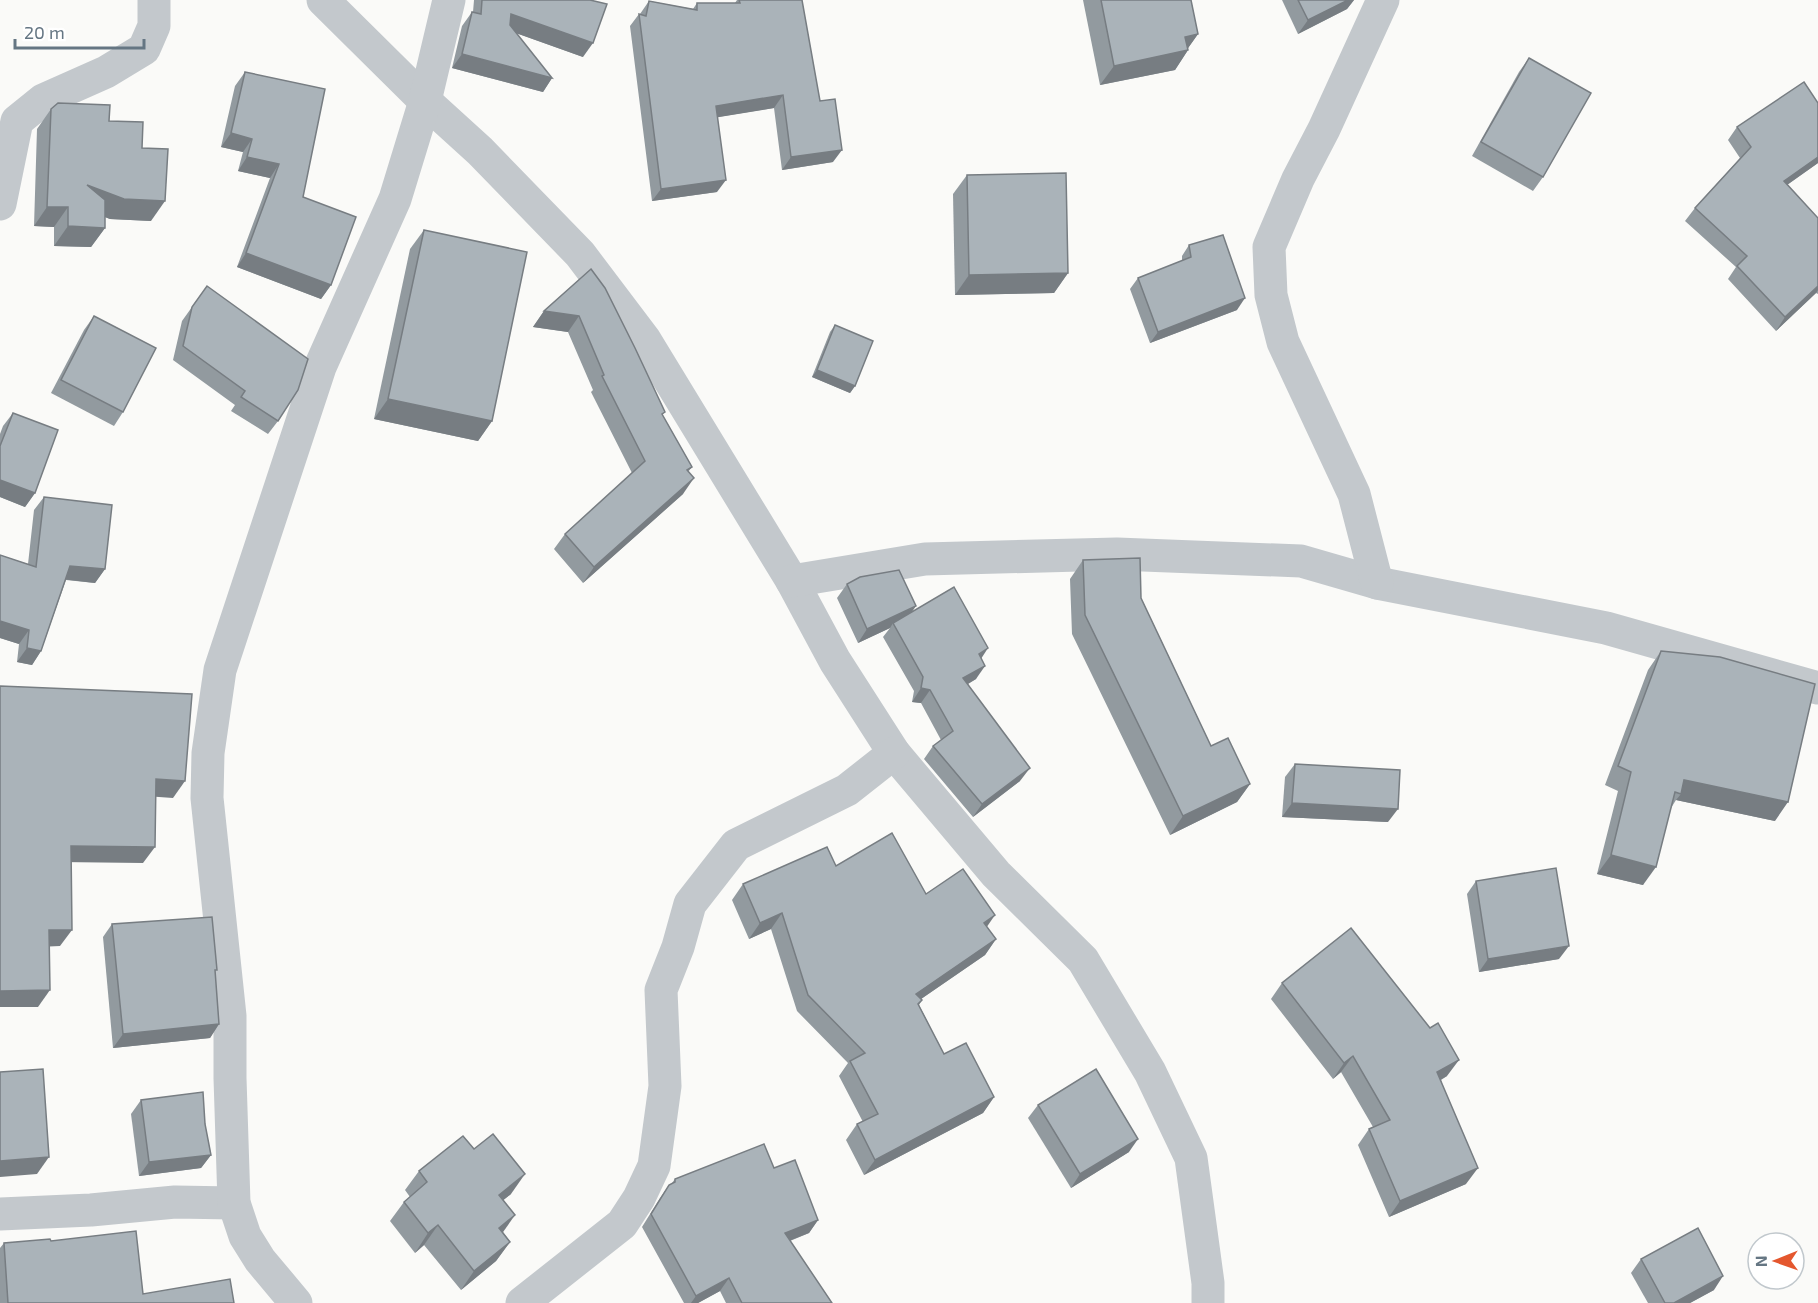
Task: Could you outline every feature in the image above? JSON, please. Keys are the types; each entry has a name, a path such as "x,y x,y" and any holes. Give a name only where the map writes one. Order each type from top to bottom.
{"street":[{"path":"0,204 17,121 44,100 106,72 144,49 154,26 154,0"},
{"path":"322,0 425,101 480,151 580,254 645,340 792,581 836,661 894,753 996,874 1083,960 1150,1072 1191,1158 1208,1283 1208,1303"},
{"path":"296,1303 260,1260 245,1236 234,1203 230,1016 207,798 208,753 220,670 320,368 395,199 425,101 449,0"},
{"path":"1377,583 1354,494 1283,342 1271,296 1269,247 1298,179 1324,129 1383,0"},
{"path":"792,581 925,559 1117,554 1300,561 1377,583 1606,628 1818,688"},
{"path":"522,1303 622,1224 639,1198 654,1166 665,1086 661,990 678,947 690,904 736,845 847,790 894,753"},
{"path":"0,1214 91,1210 175,1202 234,1203"}],"building":[{"path":"482,0 590,0 607,4 593,43 511,14 510,25 552,78 462,54 472,12 481,14"},
{"path":"739,0 802,0 820,101 835,99 842,150 791,157 783,95 716,106 726,180 661,189 639,14 646,16 649,1 697,10 697,3 740,3"},
{"path":"1101,0 1191,0 1198,34 1185,37 1188,50 1114,66"},
{"path":"1298,0 1348,0 1308,20"},
{"path":"1529,58 1591,93 1543,177 1481,142"},
{"path":"245,72 325,89 303,197 356,217 331,285 246,253 279,164 247,157 252,139 231,133"},
{"path":"1804,82 1818,103 1818,157 1784,181 1818,218 1818,286 1785,317 1737,266 1747,256 1695,208 1751,147 1737,127"},
{"path":"58,103 110,105 109,121 143,122 142,148 168,149 165,201 124,199 87,185 105,200 105,228 68,226 68,207 47,207 51,109"},
{"path":"1066,173 1068,273 969,275 967,175"},
{"path":"424,230 527,252 492,421 388,399"},
{"path":"1223,235 1245,298 1158,332 1138,278 1191,257 1189,245"},
{"path":"591,269 605,288 635,348 665,412 662,414 692,467 687,470 694,478 594,567 565,534 645,461 602,376 604,375 579,316 544,311"},
{"path":"207,286 308,359 298,390 278,421 241,397 245,391 183,346 192,307"},
{"path":"94,316 156,348 123,412 61,380"},
{"path":"835,325 873,341 855,386 817,370"},
{"path":"13,413 58,430 35,493 0,480 0,446"},
{"path":"44,497 112,505 105,569 70,566 41,651 27,648 29,630 0,621 0,555 36,567"},
{"path":"1140,558 1141,598 1211,746 1228,738 1250,784 1183,816 1085,615 1083,560"},
{"path":"899,570 916,606 867,629 847,584 860,577"},
{"path":"954,587 988,648 979,654 985,666 963,678 1030,768 982,804 933,746 953,731 930,690 921,688 923,677 893,623"},
{"path":"1661,651 1720,657 1815,684 1788,802 1684,780 1681,794 1675,792 1656,867 1611,855 1631,772 1618,766"},
{"path":"0,686 192,694 185,781 156,779 155,847 71,846 72,930 49,930 50,990 0,991"},
{"path":"1295,764 1400,770 1398,809 1292,803"},
{"path":"892,833 926,894 963,869 995,915 984,923 996,939 916,994 922,1000 918,1004 944,1054 966,1043 994,1097 875,1160 857,1124 878,1114 850,1061 865,1053 808,995 782,913 760,923 743,884 827,847 836,866"},
{"path":"1556,868 1569,946 1488,959 1476,881"},
{"path":"212,917 219,1024 123,1034 112,924"},
{"path":"1351,928 1430,1028 1438,1023 1459,1060 1437,1072 1478,1168 1400,1201 1369,1129 1390,1120 1353,1056 1344,1063 1282,983"},
{"path":"43,1069 49,1157 0,1161 0,1072"},
{"path":"1096,1069 1138,1139 1080,1174 1038,1105"},
{"path":"203,1092 205,1124 211,1155 149,1162 141,1100"},
{"path":"493,1134 525,1174 499,1195 515,1215 499,1228 510,1242 474,1271 438,1225 428,1233 404,1202 427,1182 419,1171 463,1136 474,1149"},
{"path":"764,1144 774,1168 795,1160 818,1220 785,1233 832,1303 742,1303 729,1278 696,1296 651,1214 675,1179"},
{"path":"1698,1228 1723,1276 1674,1303 1665,1303 1641,1259"},
{"path":"136,1231 143,1294 230,1279 234,1303 8,1303 4,1243 50,1239 51,1241"}]}
